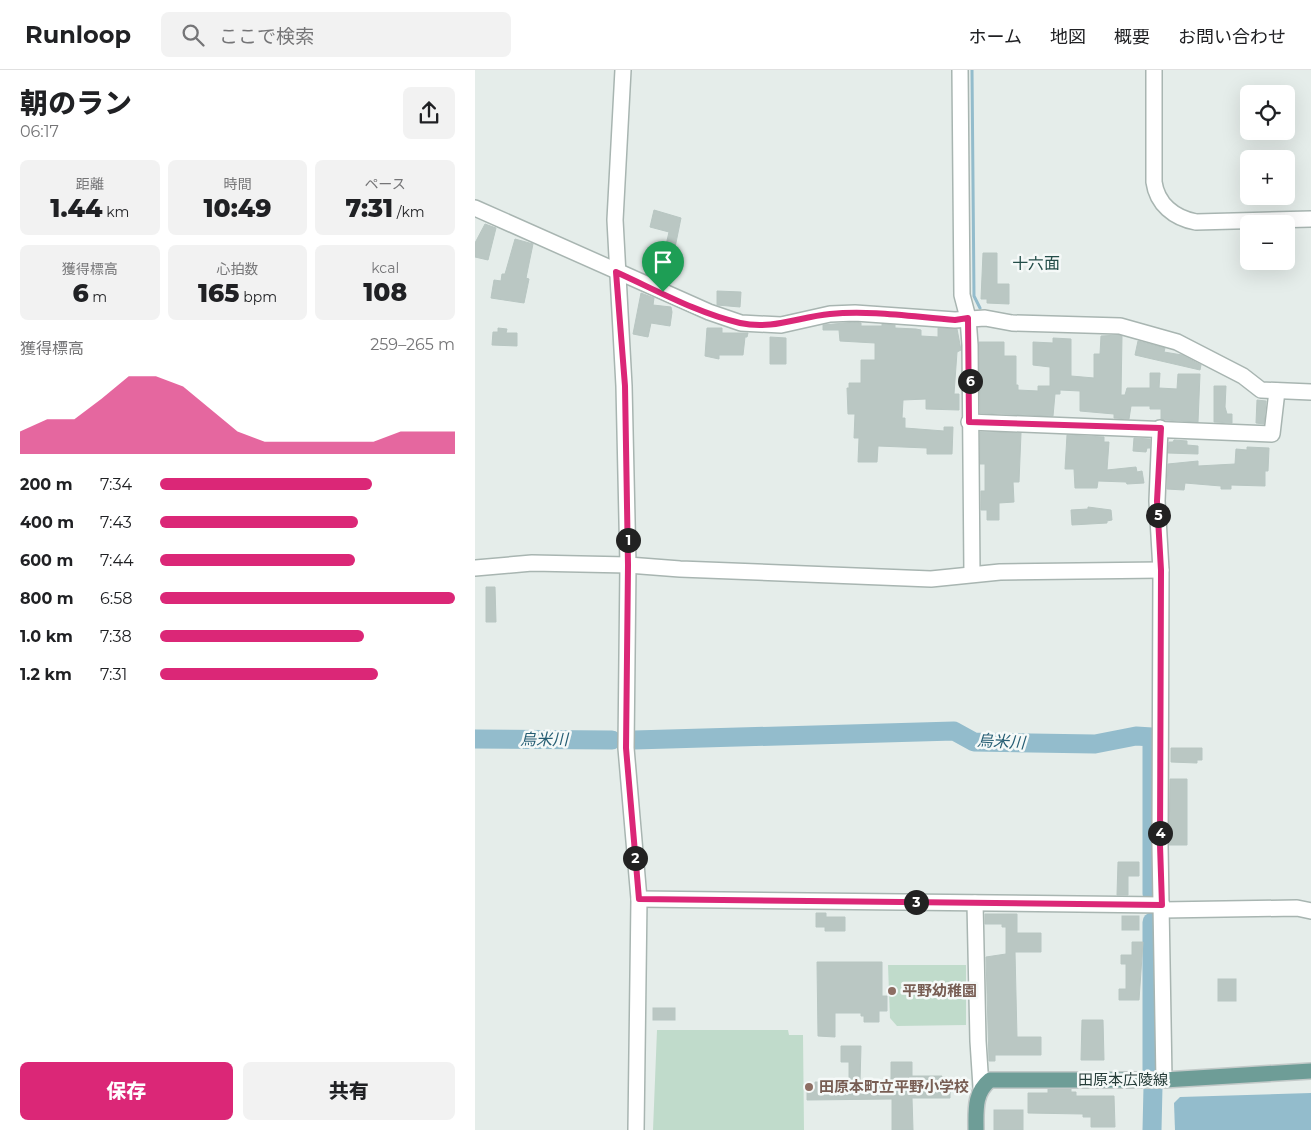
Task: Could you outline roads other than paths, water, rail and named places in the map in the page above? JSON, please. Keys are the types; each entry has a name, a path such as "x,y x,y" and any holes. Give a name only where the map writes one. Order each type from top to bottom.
{"main road":[{"name":"田原本広陵線","path":"981,1087 990,1080 1164,1080 1311,1071"},
{"path":"976,1130 976,1102 981,1087"}],"street":[{"path":"623,70 615,220 616,272 625,386 628,565 626,748 639,899 637,1130"},
{"path":"960,70 962,295 968,318 972,574"},
{"path":"1154,70 1154,182 1155,192 1167,208 1184,220 1196,222 1311,219"},
{"path":"475,208 616,272 709,312 741,323 781,325 830,314 855,313 955,320 968,318 1012,322 1120,326 1139,329 1177,342 1243,376 1261,390 1311,392"},
{"path":"969,422 1161,428 1197,432 1272,434 1277,391"},
{"path":"1161,428 1157,501 1161,570 1160,845 1164,1080"},
{"path":"475,568 532,563 628,565 679,569 925,579 972,574 1161,570"},
{"path":"639,899 975,903 1162,908 1297,908 1311,911"},
{"path":"975,903 978,1042 981,1087"}],"water":[{"path":"1311,1093 1311,1130 1175,1130 1174,1103 1180,1097"}],"waterway":[{"path":"972,70 974,296 980,308"},
{"name":"烏米川","path":"634,740 954,731 974,742 1095,744 1136,736 1152,737 1152,894"},
{"name":"烏米川","path":"475,739 612,740"},
{"name":"烏米川","path":"1152,922 1152,1072"},
{"name":"烏米川","path":"1152,1130 1153,1087"}],"place":[{"name":"平野幼稚園","path":"892,991"},
{"name":"田原本町立平野小学校","path":"809,1087"}],"district":[{"name":"十六面","path":"1036,263"}]}
